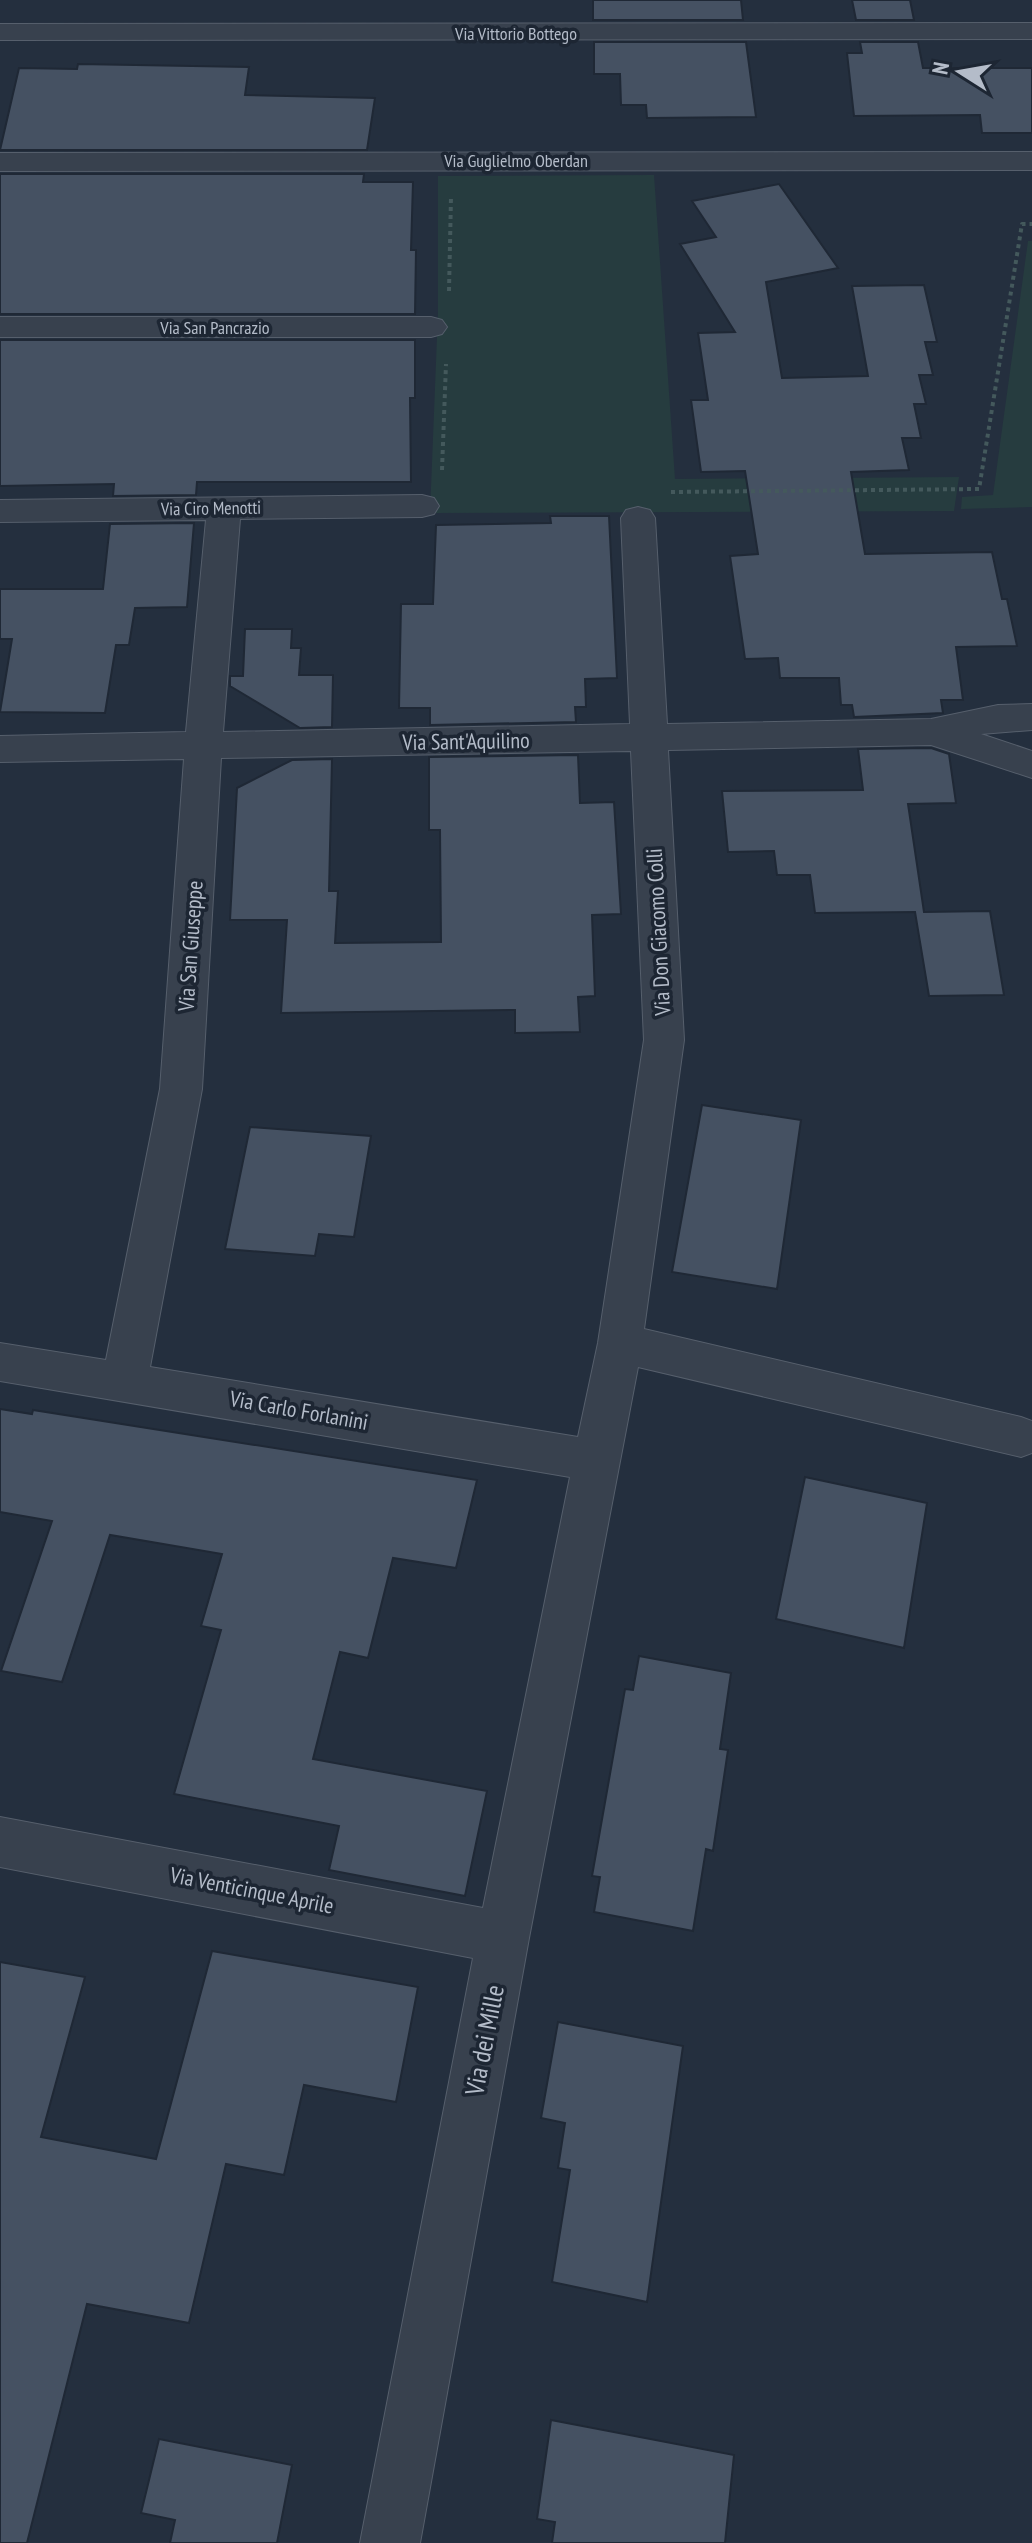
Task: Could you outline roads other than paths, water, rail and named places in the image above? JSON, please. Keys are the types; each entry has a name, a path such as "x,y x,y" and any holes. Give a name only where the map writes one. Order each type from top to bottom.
{"street":[{"name":"Via Vittorio Bottego","path":"0,32 512,20 1032,31"},
{"name":"Via Guglielmo Oberdan","path":"0,162 1032,161"},
{"name":"Via San Pancrazio","path":"0,327 439,327"},
{"name":"Via Ciro Menotti","path":"0,511 422,506"},
{"name":"Via San Giuseppe","path":"125,1381 181,1089 203,747 224,508"},
{"name":"Via Don Giacomo Colli","path":"583,1539 620,1343 664,1040 638,518"},
{"name":"Via Sant'Aquilino","path":"0,749 931,732 998,718 1032,717"},
{"name":"Via Sant'Aquilino","path":"931,732 1032,765"},
{"path":"620,1343 1021,1437"},
{"name":"Via Carlo Forlanini","path":"0,1362 598,1461"},
{"name":"Via dei Mille","path":"390,2543 503,1938 583,1539"},
{"name":"Via Venticinque Aprile","path":"0,1842 503,1938"}]}
